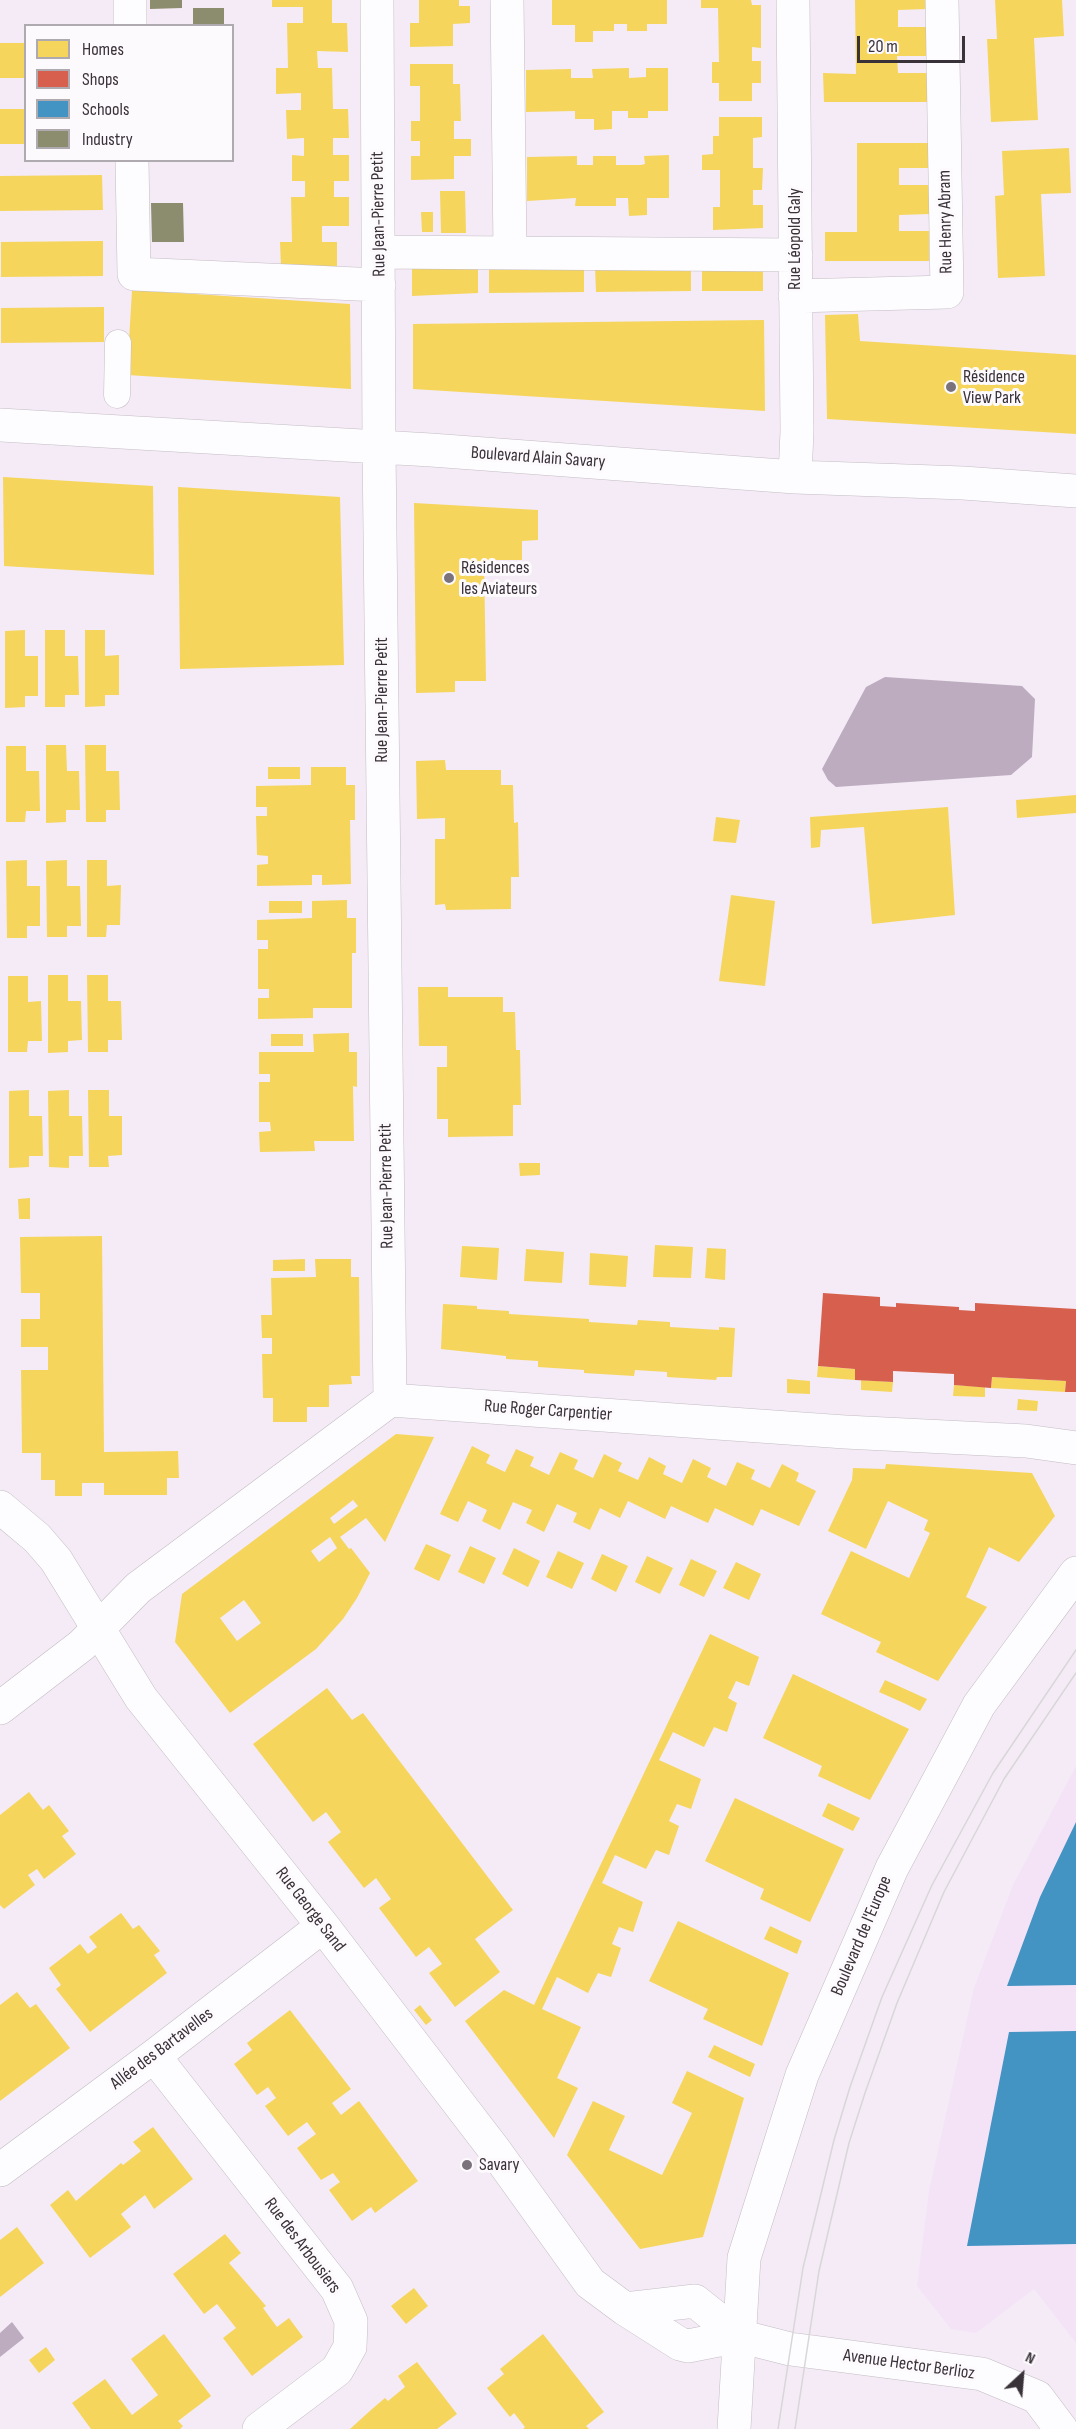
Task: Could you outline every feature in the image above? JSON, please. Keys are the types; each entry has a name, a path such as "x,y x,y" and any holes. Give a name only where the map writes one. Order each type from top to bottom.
{"street":[{"path":"130,0 130,24"},
{"name":"Rue Jean-Pierre Petit","path":"377,0 379,447 390,1400"},
{"path":"507,0 510,252"},
{"name":"Rue Léopold Galy","path":"793,0 797,430 795,477"},
{"name":"Rue Henry Abram","path":"795,296 947,292 942,0"},
{"path":"132,162 134,274 380,285"},
{"path":"379,252 796,255"},
{"path":"117,395 118,343"},
{"name":"Boulevard Alain Savary","path":"0,425 379,447 795,477 963,483 1076,491"},
{"path":"0,1707 82,1645 138,1588 390,1400"},
{"name":"Rue Roger Carpentier","path":"390,1400 845,1432 1026,1441 1076,1448"},
{"name":"Rue George Sand","path":"0,1507 38,1538 56,1560 141,1698 323,1926 493,2148 590,2283 625,2309 680,2344 688,2346 739,2336"},
{"name":"Boulevard de l'Europe","path":"739,2336 744,2258 802,2075 892,1868 979,1705 1076,1574"},
{"name":"Allée des Bartavelles","path":"0,2170 154,2056 323,1926"},
{"name":"Rue des Arbousiers","path":"154,2056 337,2289 351,2321 350,2347 337,2370 259,2429"},
{"path":"734,2429 739,2336"},
{"name":"Avenue Hector Berlioz","path":"739,2336 790,2349 982,2374 1037,2397 1061,2429"}],"shaded area":[{"path":"885,677 1022,686 1035,699 1032,757 1011,775 836,787 828,780 822,769 866,687"},
{"path":"1076,1766 1076,2343 1034,2289 976,2333 951,2329 917,2286 929,2191 974,1988 1013,1885"},
{"path":"12,2322 24,2338 0,2357 0,2333"}],"building: Homes":[{"path":"272,0 332,0 332,23 347,23 348,52 317,51 318,68 332,68 333,109 348,109 349,138 333,138 333,155 349,155 349,181 334,181 334,197 349,197 349,226 322,226 322,242 337,242 337,271 281,268 280,242 292,242 291,197 305,197 305,181 292,181 292,155 304,156 304,138 287,139 286,110 301,110 301,93 276,94 276,68 288,68 287,23 303,23 303,7 272,7"},
{"path":"419,0 459,0 459,6 470,6 470,23 453,24 453,46 410,47 410,23 419,23"},
{"path":"552,0 667,0 667,24 647,24 647,31 627,31 627,24 614,24 614,31 593,31 593,42 575,42 575,25 552,25"},
{"path":"701,0 751,0 752,5 761,5 761,48 752,47 752,61 761,61 761,83 752,83 752,101 719,101 719,83 712,83 712,62 719,62 718,8 701,8"},
{"path":"855,0 927,0 927,9 898,10 898,27 927,27 927,56 897,56 898,73 928,73 927,102 824,102 823,73 856,74"},
{"path":"995,0 1062,0 1064,36 1034,38 1038,120 991,122 987,39 997,39"},
{"path":"0,43 24,43 24,78 0,78"},
{"path":"410,64 453,64 453,84 460,84 461,121 454,121 454,139 471,139 471,156 454,156 454,179 411,180 411,156 420,156 420,141 411,141 411,121 420,121 420,86 410,86"},
{"path":"629,68 629,78 646,77 646,68 668,68 668,111 648,111 648,118 628,118 628,111 612,111 612,129 594,130 594,119 575,119 575,111 526,112 526,70 571,69 571,78 593,78 592,69"},
{"path":"0,109 24,109 24,144 0,144"},
{"path":"719,117 762,117 762,137 753,138 753,168 763,168 762,190 753,190 753,205 763,205 763,228 713,230 713,207 720,207 720,170 702,170 702,155 713,154 713,136 719,136"},
{"path":"857,143 928,143 928,168 899,168 899,185 929,185 929,214 899,215 899,231 929,231 929,261 825,261 825,232 857,232"},
{"path":"1069,148 1071,193 1041,194 1045,276 998,278 995,196 1004,195 1002,151"},
{"path":"669,155 669,198 647,198 647,215 629,216 628,198 616,198 616,206 575,206 576,198 527,201 527,157 577,156 577,165 593,165 593,156 616,156 616,165 641,165 645,164 644,156"},
{"path":"102,175 103,210 0,211 0,176"},
{"path":"440,191 465,191 466,233 441,233"},
{"path":"421,212 433,212 433,232 422,232"},
{"path":"103,241 103,276 1,277 1,242"},
{"path":"763,265 763,291 702,291 702,266"},
{"path":"691,266 691,291 596,292 595,267"},
{"path":"584,267 584,292 489,293 489,268"},
{"path":"478,268 478,293 412,296 412,269"},
{"path":"132,290 350,304 351,389 127,375"},
{"path":"104,307 104,342 1,343 1,308"},
{"name":"Résidence View Park","path":"858,314 860,341 1076,355 1076,434 827,419 825,315"},
{"path":"764,320 765,411 413,389 413,324"},
{"path":"3,477 153,486 154,575 4,566"},
{"path":"178,487 340,497 344,665 180,669"},
{"name":"Résidences les Aviateurs","path":"414,503 538,510 538,540 522,541 522,560 484,560 486,681 455,681 455,692 416,693"},
{"path":"25,630 25,656 38,656 38,696 25,696 25,707 5,708 5,631"},
{"path":"45,630 65,630 65,656 78,656 79,695 65,695 65,707 45,707"},
{"path":"85,630 105,630 105,656 119,655 119,695 105,695 105,706 85,707"},
{"path":"46,745 66,745 67,771 79,771 80,810 66,810 66,822 46,823"},
{"path":"85,745 106,745 106,771 119,771 120,810 106,810 106,822 86,822"},
{"path":"6,746 26,746 26,771 39,771 40,811 26,811 25,822 6,822"},
{"path":"445,760 446,770 501,770 501,785 513,785 514,823 518,822 519,877 511,877 511,909 446,910 445,904 435,905 435,839 445,839 445,818 417,819 416,761"},
{"path":"268,767 300,767 300,779 268,779"},
{"path":"311,767 346,767 346,785 355,785 355,820 350,820 351,884 322,885 322,875 312,875 312,885 257,886 257,865 268,864 268,856 257,855 256,816 267,816 267,807 256,807 256,786 311,785"},
{"path":"1076,795 1076,813 1017,818 1016,800"},
{"path":"948,807 955,915 872,924 864,827 821,830 820,847 811,848 810,817"},
{"path":"716,817 740,820 736,843 713,841"},
{"path":"27,860 27,886 40,886 40,926 27,926 27,938 7,938 6,861"},
{"path":"67,860 67,886 80,886 81,926 67,926 67,937 47,937 46,861"},
{"path":"87,860 107,860 107,886 121,885 120,925 107,925 106,937 87,937"},
{"path":"731,895 775,901 765,986 719,981"},
{"path":"347,900 347,918 356,918 356,953 352,953 352,1008 313,1008 313,1018 258,1019 258,998 269,998 269,989 258,989 258,949 268,949 268,940 257,940 257,920 312,918 312,901"},
{"path":"269,901 302,901 302,913 269,913"},
{"path":"48,975 68,975 68,1001 81,1001 82,1040 68,1041 68,1052 48,1053"},
{"path":"87,975 108,975 108,1001 121,1001 122,1040 108,1040 108,1052 88,1052"},
{"path":"8,976 28,976 28,1002 41,1001 42,1041 28,1041 27,1052 8,1052"},
{"path":"418,987 448,987 448,997 503,997 503,1012 515,1012 516,1050 520,1050 521,1105 513,1105 513,1136 448,1137 448,1119 437,1119 437,1067 447,1067 447,1046 419,1046"},
{"path":"349,1033 349,1052 357,1052 357,1087 353,1086 354,1141 314,1141 315,1151 260,1152 259,1132 271,1131 270,1122 259,1122 259,1082 270,1082 270,1074 259,1074 259,1052 314,1052 313,1034"},
{"path":"271,1034 303,1034 303,1046 271,1046"},
{"path":"29,1090 29,1116 42,1116 43,1156 29,1156 29,1167 9,1168 9,1091"},
{"path":"69,1090 69,1116 82,1116 83,1156 69,1156 69,1168 49,1167 48,1091"},
{"path":"88,1090 109,1090 109,1116 122,1116 122,1155 108,1156 109,1167 89,1167"},
{"path":"519,1163 540,1163 540,1175 520,1176"},
{"path":"30,1198 30,1219 19,1219 18,1199"},
{"path":"102,1236 104,1452 178,1451 179,1478 167,1478 167,1495 104,1495 104,1483 82,1483 82,1496 55,1496 55,1480 41,1480 41,1453 22,1453 21,1370 48,1370 48,1347 21,1347 21,1319 40,1319 40,1293 21,1293 20,1237"},
{"path":"655,1245 693,1247 691,1278 653,1277"},
{"path":"462,1246 499,1248 497,1280 460,1277"},
{"path":"707,1248 726,1249 725,1280 705,1278"},
{"path":"526,1249 564,1252 562,1283 524,1281"},
{"path":"590,1253 628,1256 626,1287 589,1285"},
{"path":"305,1259 305,1271 273,1271 273,1260"},
{"path":"315,1259 351,1259 351,1277 359,1277 360,1376 351,1376 352,1384 329,1385 329,1407 307,1407 307,1422 273,1422 273,1398 263,1398 262,1354 272,1354 272,1338 262,1338 261,1315 272,1315 271,1278 316,1277"},
{"path":"443,1304 477,1306 477,1309 509,1311 509,1314 589,1319 589,1322 637,1325 638,1320 670,1322 670,1327 719,1330 719,1327 735,1328 732,1377 717,1377 716,1380 667,1377 667,1372 635,1370 634,1376 584,1373 584,1370 538,1367 538,1361 506,1359 506,1356 441,1349"},
{"path":"818,1366 855,1369 855,1380 817,1377"},
{"path":"992,1377 1066,1381 1065,1392 991,1388"},
{"path":"787,1379 810,1381 810,1394 787,1393"},
{"path":"861,1380 893,1382 892,1392 861,1390"},
{"path":"954,1385 985,1387 985,1397 953,1396"},
{"path":"1018,1399 1038,1401 1037,1411 1017,1410"},
{"path":"396,1434 434,1437 385,1542 366,1518 340,1537 370,1573 343,1619 316,1649 230,1713 175,1642 182,1594","holes":["353,1500 358,1506 334,1524 330,1518","330,1537 337,1548 319,1562 311,1551","244,1600 261,1623 237,1641 220,1618"]},
{"path":"472,1446 490,1455 486,1463 505,1472 516,1449 534,1457 530,1466 549,1475 560,1452 578,1460 574,1469 593,1478 604,1454 622,1463 618,1471 638,1480 649,1457 666,1466 663,1474 682,1483 693,1459 711,1468 707,1477 726,1486 737,1462 755,1470 751,1479 770,1488 782,1464 799,1473 796,1481 816,1491 799,1526 761,1509 753,1526 715,1508 708,1523 671,1506 665,1519 628,1501 620,1518 600,1508 590,1530 573,1522 577,1513 557,1504 544,1532 526,1523 532,1510 513,1502 500,1530 482,1521 487,1510 468,1501 458,1522 440,1514"},
{"path":"886,1464 1032,1473 1055,1516 1019,1562 989,1547 966,1597 987,1607 938,1681 876,1652 881,1642 821,1614 851,1551 909,1578 930,1533 924,1530 928,1520 888,1501 866,1549 828,1531 852,1480 853,1468 885,1469"},
{"path":"426,1544 451,1555 439,1581 414,1569"},
{"path":"470,1546 496,1558 484,1584 458,1572"},
{"path":"514,1548 540,1561 528,1587 502,1574"},
{"path":"558,1551 584,1563 572,1589 546,1577"},
{"path":"602,1554 628,1566 616,1592 591,1579"},
{"path":"647,1556 673,1568 660,1594 635,1582"},
{"path":"691,1559 717,1571 704,1597 679,1585"},
{"path":"736,1562 761,1574 749,1600 723,1588"},
{"path":"710,1634 759,1657 749,1686 736,1681 728,1698 737,1703 727,1732 714,1727 704,1747 673,1732 659,1760 701,1779 691,1809 677,1804 669,1821 679,1826 669,1855 656,1850 646,1869 615,1855 602,1883 643,1902 633,1932 619,1927 612,1944 621,1948 611,1977 598,1973 588,1993 557,1977 542,2009 581,2027 557,2078 578,2088 554,2138 465,2021 504,1990 534,2005"},
{"path":"793,1674 909,1729 870,1800 818,1776 822,1766 763,1738"},
{"path":"885,1680 927,1699 920,1711 879,1692"},
{"path":"327,1688 352,1720 363,1713 513,1910 475,1939 500,1972 455,2007 429,1973 442,1964 429,1947 416,1957 379,1908 391,1899 376,1878 364,1888 328,1842 341,1832 326,1812 313,1822 253,1744"},
{"path":"29,1792 43,1810 49,1805 69,1831 62,1836 76,1854 44,1879 37,1869 28,1875 35,1885 4,1909 0,1905 0,1815"},
{"path":"735,1798 844,1849 810,1922 760,1899 764,1889 705,1861"},
{"path":"828,1803 860,1818 853,1831 822,1816"},
{"path":"121,1913 133,1929 139,1925 160,1951 154,1955 167,1973 90,2032 56,1989 61,1985 49,1968 80,1944 88,1954 97,1947 89,1937"},
{"path":"678,1921 789,1973 762,2046 703,2019 708,2009 649,1981"},
{"path":"770,1926 802,1941 797,1954 764,1939"},
{"path":"17,1992 30,2008 36,2004 70,2048 0,2101 0,2005"},
{"path":"420,2005 432,2020 426,2025 414,2010"},
{"path":"290,2010 351,2089 332,2103 341,2115 359,2101 418,2181 375,2213 371,2207 352,2221 329,2190 340,2182 333,2173 321,2180 297,2148 316,2134 307,2122 288,2136 265,2106 276,2098 268,2087 257,2095 234,2064 252,2050 247,2043"},
{"path":"714,2045 755,2064 750,2077 708,2057"},
{"path":"687,2071 744,2098 703,2237 640,2249 567,2155 593,2101 625,2116 609,2150 662,2175 692,2113 672,2103"},
{"path":"153,2127 193,2179 154,2209 145,2195 121,2214 131,2227 90,2258 50,2205 68,2190 76,2201 121,2163 123,2165 141,2151 133,2142"},
{"path":"17,2227 44,2263 0,2297 0,2240"},
{"path":"225,2234 241,2253 229,2263 266,2306 263,2308 277,2327 289,2318 303,2337 252,2376 223,2338 236,2328 217,2304 204,2314 173,2274"},
{"path":"414,2288 428,2306 406,2324 391,2306"},
{"path":"164,2334 211,2396 178,2421 183,2426 180,2429 91,2429 72,2403 105,2379 132,2415 158,2395 131,2359"},
{"path":"543,2334 604,2412 586,2426 589,2429 523,2429 525,2427 514,2413 510,2417 487,2388 504,2374 500,2369"},
{"path":"46,2347 55,2360 39,2373 29,2360"},
{"path":"417,2362 457,2414 437,2429 350,2429 385,2398 388,2401 405,2387 398,2376"}],"building: Shops":[{"path":"823,1293 880,1297 880,1306 896,1307 896,1303 959,1307 959,1310 975,1311 975,1303 1076,1309 1076,1392 1065,1392 1066,1381 992,1377 991,1388 954,1385 954,1374 893,1371 893,1382 855,1380 855,1369 818,1366"}],"building: Schools":[{"path":"1076,1822 1076,1985 1007,1986 1040,1897"},
{"path":"1076,2031 1076,2244 967,2246 1009,2032"}],"building: Industry":[{"path":"150,0 182,0 182,8 150,9"},
{"path":"193,8 224,8 224,24 193,24"},
{"path":"151,203 183,203 184,242 152,242"}],"tram line":[{"path":"778,2429 803,2268 834,2140 882,1997 932,1885 993,1773 1076,1650"},
{"path":"795,2429 819,2271 849,2143 897,2003 944,1892 1004,1779 1076,1673"}],"place":[{"name":"Résidence View Park","path":"951,387"},
{"name":"Résidences les Aviateurs","path":"449,578"},
{"name":"Savary","path":"467,2165"}]}
